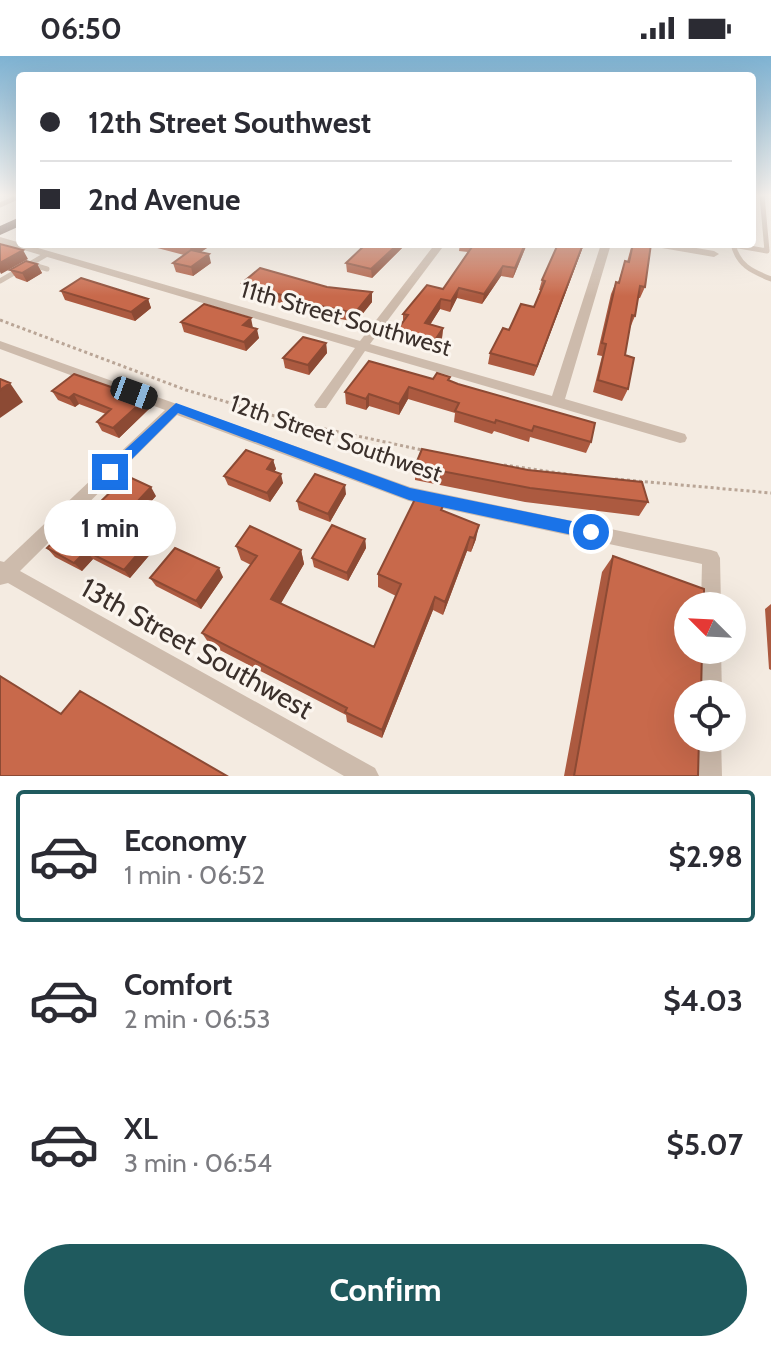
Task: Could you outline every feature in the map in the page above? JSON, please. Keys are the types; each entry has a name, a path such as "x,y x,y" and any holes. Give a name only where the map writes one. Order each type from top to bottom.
{"street":[{"name":"11th Street Southwest","path":"27,248 680,438"},
{"path":"321,405 437,248"},
{"path":"557,403 605,248"},
{"path":"679,248 714,254"},
{"name":"12th Street Southwest","path":"2,347 409,494 711,558 711,592"},
{"path":"2,573 176,408"},
{"name":"13th Street Southwest","path":"2,573 367,776"},
{"path":"710,752 710,776"}],"lane":[{"path":"752,248 767,251 765,229"},
{"path":"734,248 737,260 753,272 771,279"},
{"path":"0,281 47,254"},
{"path":"30,264 47,269"}],"path":[{"path":"0,320 186,390 302,424 424,451"},
{"path":"493,464 591,477"},
{"path":"606,478 771,493"}],"building":[{"path":"0,244 23,250 0,263"},
{"path":"362,248 394,248 371,269 346,263"},
{"path":"471,248 523,248 515,268 503,266 484,294 459,288 451,301 441,299 425,323 443,328 435,340 398,329 408,315 403,314 427,285 443,289"},
{"path":"556,248 581,248 537,366 490,353 503,328 509,330 521,304 534,307 545,281 542,280"},
{"path":"632,248 650,248 645,287 640,286 625,355 634,358 628,389 598,380 606,344 602,343 616,282 619,283 625,261 629,262"},
{"path":"191,250 209,254 191,267 173,263"},
{"path":"26,261 37,264 22,273 10,270"},
{"path":"260,268 327,287 372,292 355,313 286,299 288,297 242,283"},
{"path":"81,278 148,299 131,312 61,291"},
{"path":"204,304 251,318 243,325 257,329 244,342 181,322"},
{"path":"303,337 326,343 308,365 283,358"},
{"path":"369,361 433,379 437,373 450,377 448,380 458,384 595,423 591,442 534,426 532,431 455,411 459,403 409,387 399,404 369,394 366,399 345,392"},
{"path":"74,374 145,399 113,428 97,422 111,409 74,394 69,398 52,391"},
{"path":"0,379 10,383 0,390"},
{"path":"422,449 528,470 642,482 648,502 530,488 415,466"},
{"path":"246,450 273,460 267,469 281,474 267,493 224,476"},
{"path":"315,474 345,485 328,514 297,501"},
{"path":"127,476 151,487 137,502 170,516 124,570 86,551 74,563 47,548 90,506 94,508"},
{"path":"417,495 444,504 441,510 479,525 474,538 470,537 445,602 435,597 382,730 345,712 347,708 202,633 257,556 236,546 250,526 301,550 271,599 374,647 401,584 378,574"},
{"path":"332,525 365,539 347,573 312,558"},
{"path":"175,548 219,568 196,601 150,578"},
{"path":"613,556 704,589 704,592 674,592 674,664 702,664 701,680 674,680 674,752 699,752 698,776 574,776"},
{"path":"0,676 61,714 80,691 227,776 0,776"}],"route":[{"path":"110,472 176,408 409,494 591,532"}]}
